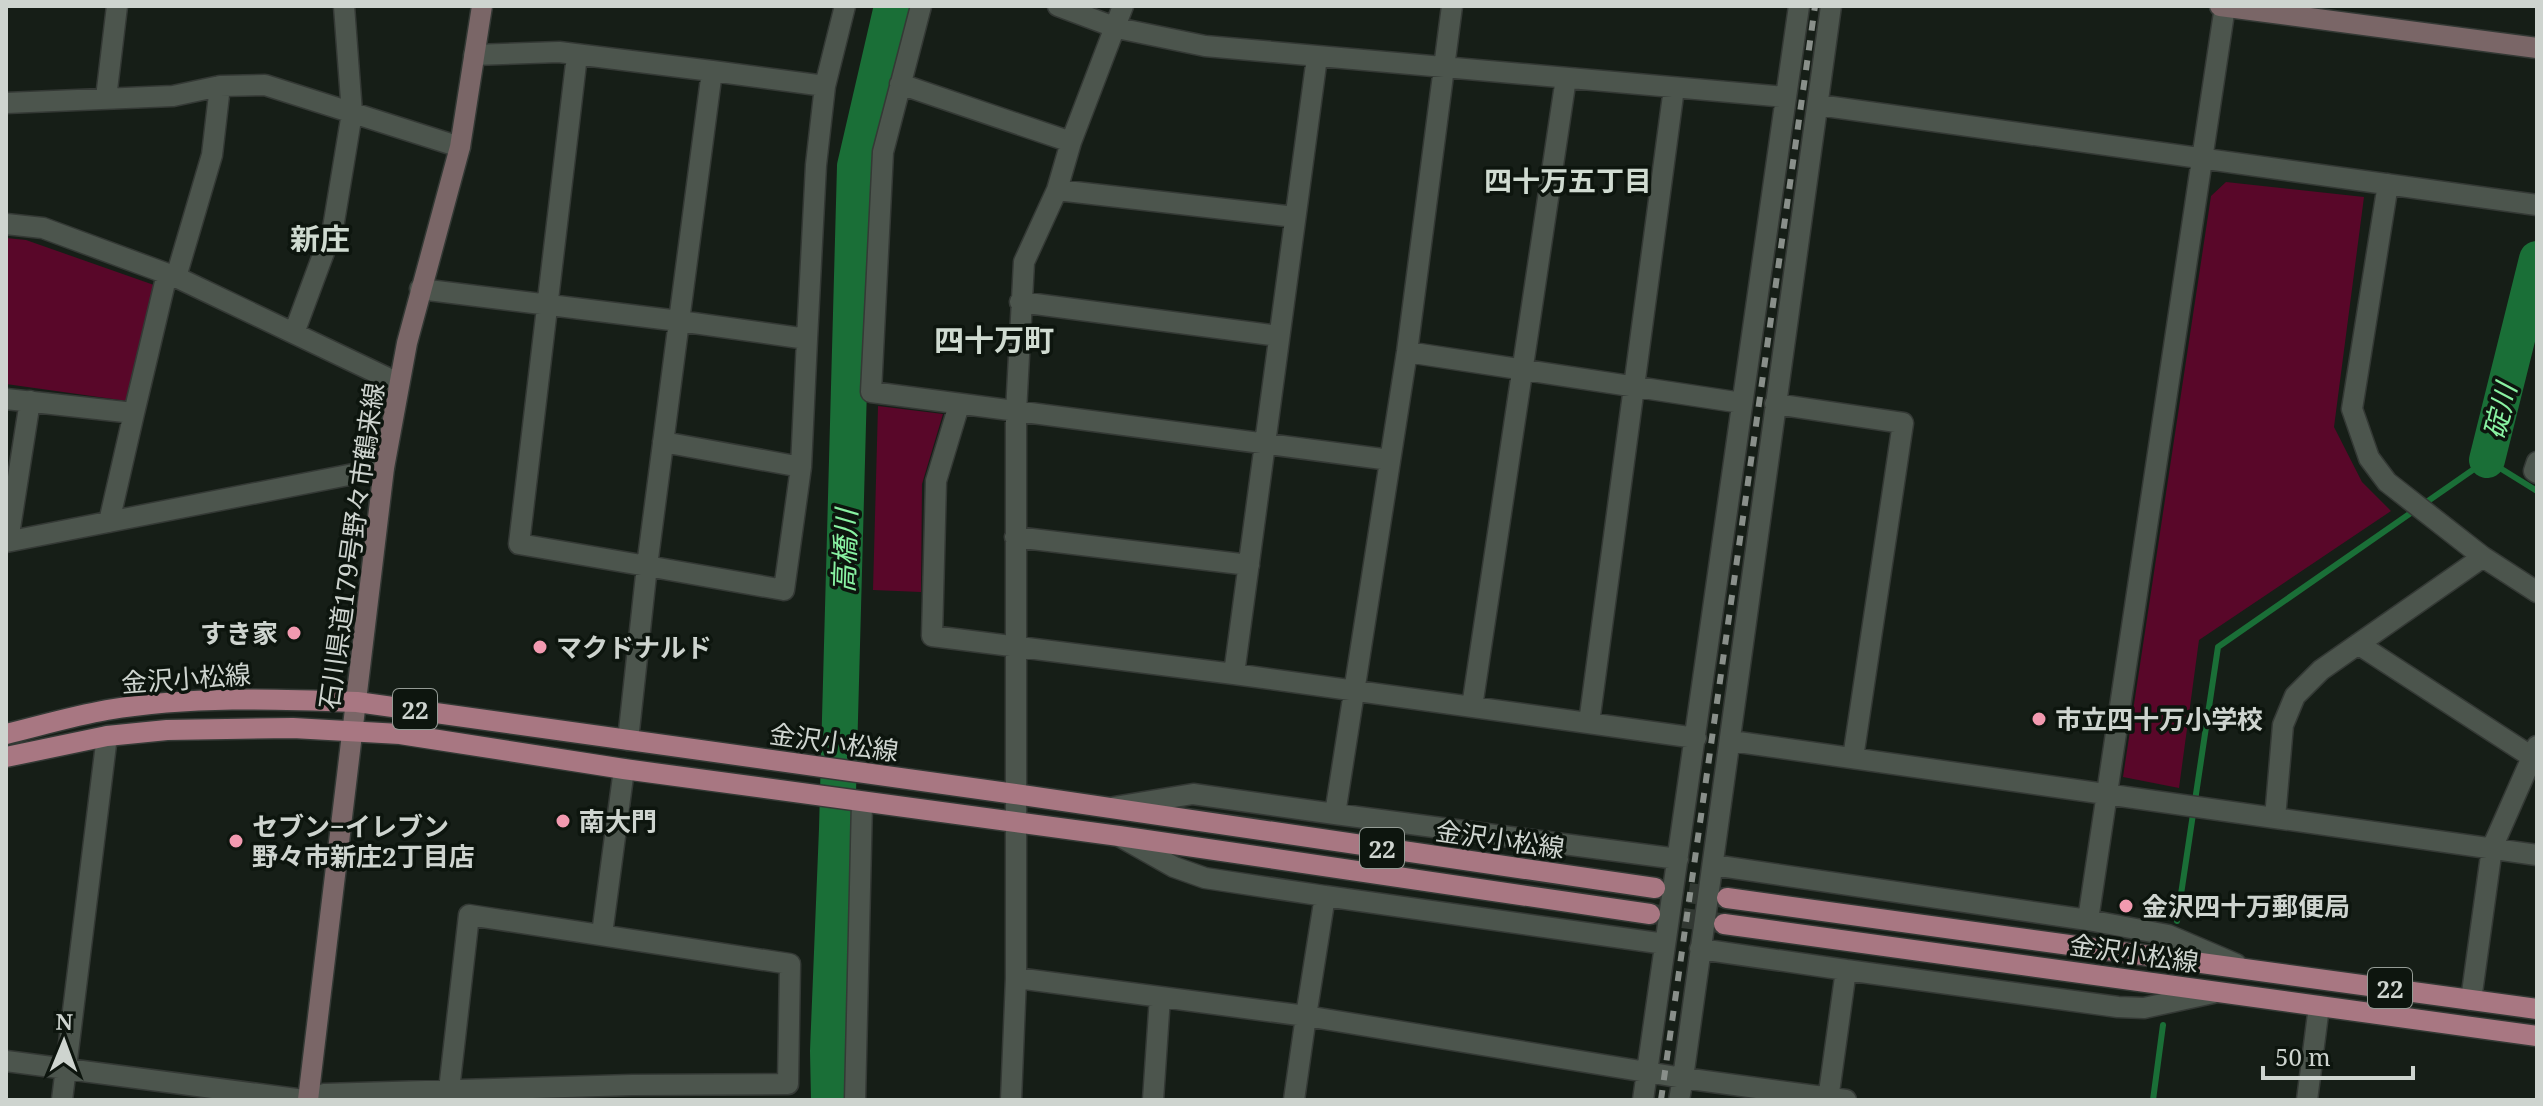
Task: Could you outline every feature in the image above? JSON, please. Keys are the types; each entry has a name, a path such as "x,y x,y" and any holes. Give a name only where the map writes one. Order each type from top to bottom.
{"main road":[{"name":"石川県道179号野々市鶴来線","path":"307,1100 384,468 398,383 420,289 460,147 482,6"},
{"path":"2223,6 2537,48"},
{"name":"金沢小松線","path":"6,734 107,710 186,702 256,698 357,702 824,766 1655,888"},
{"name":"金沢小松線","path":"6,757 107,736 167,730 353,730 400,734 624,769 1119,836 1650,914"},
{"name":"金沢小松線","path":"1727,898 2537,1009"},
{"name":"金沢小松線","path":"1724,924 2537,1036"}],"street":[{"path":"106,98 117,6"},
{"path":"294,333 333,228 352,113 344,6"},
{"path":"577,55 519,544 784,590 801,467 816,165 825,86 845,6"},
{"path":"921,6 883,152 871,392 1390,460"},
{"path":"1058,6 1117,28 1205,46 1786,97"},
{"path":"1011,1100 1016,978 1016,412 1024,262 1057,190 1071,142 1123,6"},
{"path":"1335,814 1407,352 1452,6"},
{"path":"1643,1100 1799,6"},
{"path":"1679,1100 1831,6"},
{"path":"2088,920 2223,6"},
{"path":"474,55 559,52 825,86"},
{"path":"1234,674 1317,57"},
{"path":"628,740 647,566 712,71"},
{"path":"1472,707 1566,78"},
{"path":"900,84 1071,142"},
{"path":"6,103 173,96 220,86 265,85 460,147"},
{"path":"109,522 171,275 212,155 220,86"},
{"path":"1589,723 1674,88"},
{"path":"1818,105 2537,205"},
{"path":"2388,184 2352,409 2369,458 2387,482 2483,557 2537,592"},
{"path":"1057,190 1295,217"},
{"path":"6,224 43,228 171,275 398,383"},
{"path":"420,289 807,339"},
{"path":"1020,302 1279,336"},
{"path":"1407,352 1742,403"},
{"path":"6,399 134,413"},
{"path":"30,401 7,542 384,468"},
{"path":"1775,404 1903,423 1853,758"},
{"path":"959,405 936,481 932,636 1696,738"},
{"path":"663,442 801,467"},
{"path":"2537,462 2534,471 2537,473"},
{"path":"1015,537 1249,565"},
{"path":"2275,818 2283,725 2295,696 2321,670 2483,557"},
{"path":"2358,644 2534,752 2492,848 2471,1000"},
{"path":"62,1100 107,736"},
{"path":"1731,741 2537,855"},
{"path":"602,934 624,769"},
{"path":"1110,808 1193,794 1678,859"},
{"path":"855,1100 859,801"},
{"path":"1119,836 1174,867 1205,878 1665,944"},
{"path":"1713,865 2088,920 2168,935 2243,967"},
{"path":"1294,1100 1325,896"},
{"path":"6,1061 186,1093 307,1100 324,1094 449,1090 503,1094 765,1091 788,1084 790,964 469,915 449,1090"},
{"path":"1700,949 2118,1007 2144,1008 2220,991"},
{"path":"1016,978 1306,1016 1647,1073 1834,1099 1846,970"},
{"path":"1153,1100 1160,997"},
{"path":"2307,1100 2319,1006"}],"shaded area":[{"path":"2226,182 2364,197 2334,427 2362,482 2391,511 2199,640 2179,788 2123,777 2211,196"},
{"path":"6,238 26,240 154,285 127,401 6,384"},
{"path":"878,406 943,414 922,484 921,592 873,590"}],"waterway":[{"name":"高橋川","path":"829,1100 855,166 892,6"},
{"name":"碇川","path":"2487,460 2537,259"},
{"path":"2177,921 2218,647 2487,460 2537,491"},
{"path":"2153,1100 2163,1025"}],"tunnel":[{"path":"1659,889 1726,898"},
{"path":"1653,914 1720,923"}],"railway":[{"path":"1661,1100 1815,6"}],"place":[{"name":"すき家","path":"294,633"},
{"name":"マクドナルド","path":"540,647"},
{"name":"市立四十万小学校","path":"2039,719"},
{"name":"南大門","path":"563,821"},
{"name":"セブン−イレブン 野々市新庄2丁目店","path":"236,841"},
{"name":"金沢四十万郵便局","path":"2126,906"}],"district":[{"name":"四十万五丁目","path":"1568,180"},
{"name":"新庄","path":"320,238"},
{"name":"四十万町","path":"994,339"}]}
